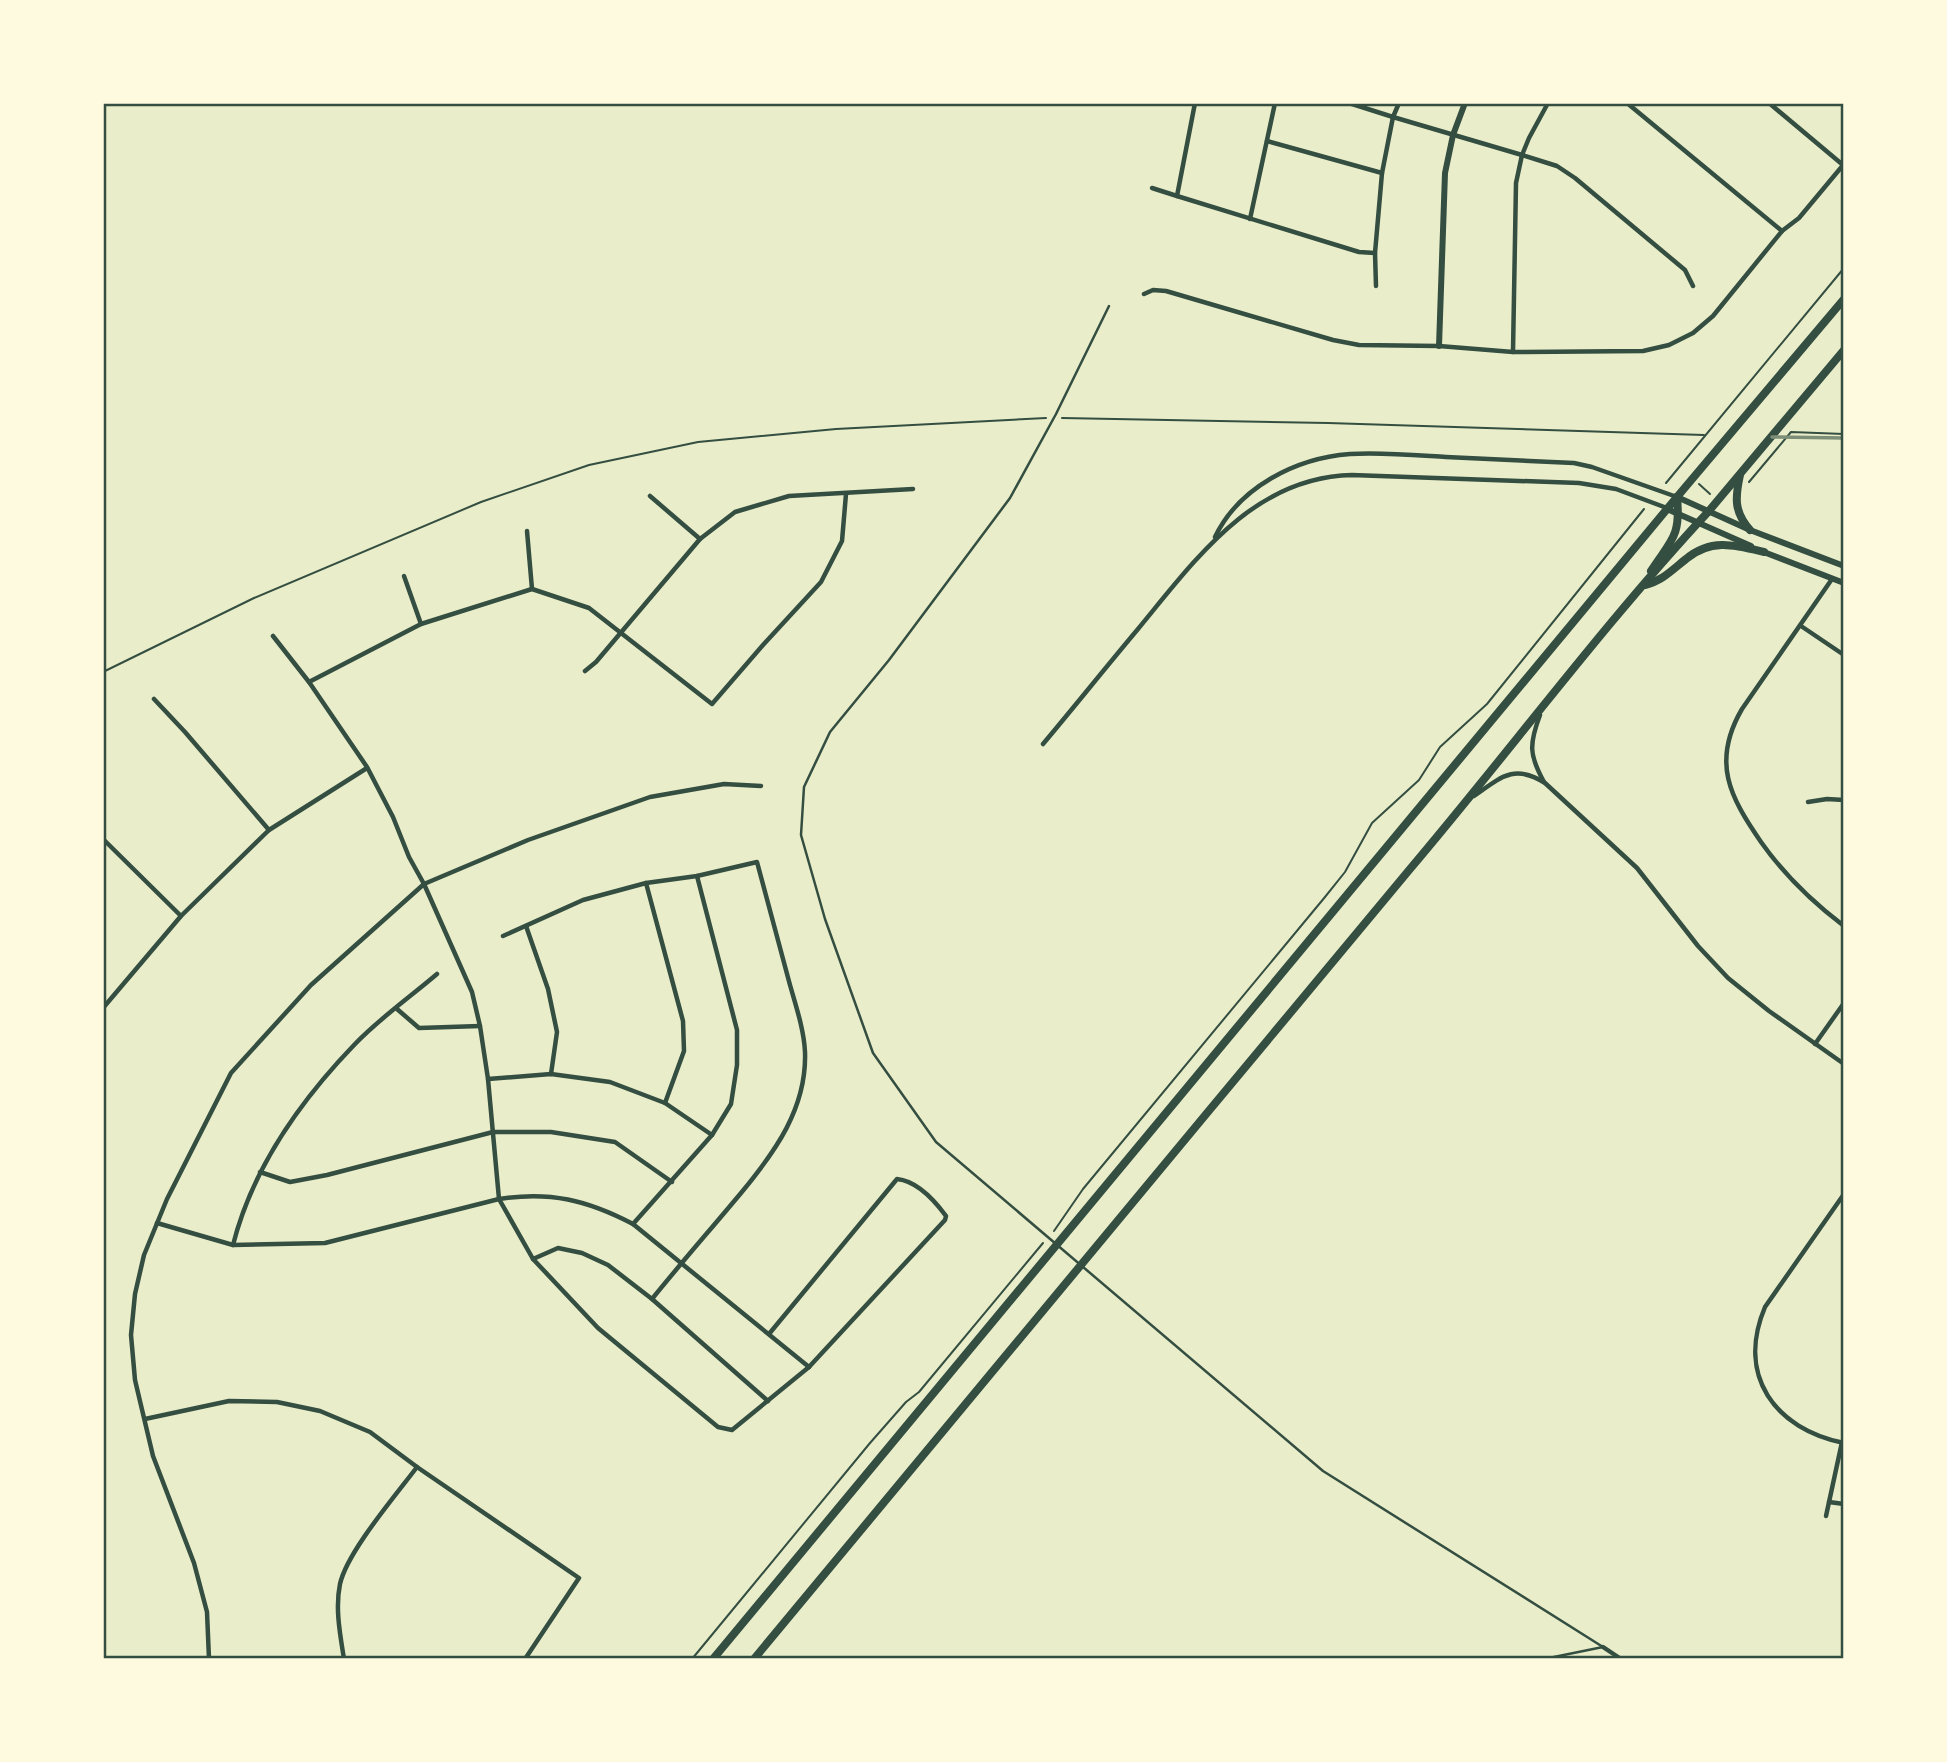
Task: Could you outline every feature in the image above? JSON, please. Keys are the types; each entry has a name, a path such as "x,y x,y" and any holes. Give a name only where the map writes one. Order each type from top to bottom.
{"main road":[{"path":"713,1659 1071,1225 1844,299"},
{"path":"754,1659 1470,799 1541,709 1844,350"},
{"path":"1741,472 1735,497 1736,508 1741,520 1750,530"},
{"path":"1645,585 1675,537 1677,498"},
{"path":"1645,585 1664,578 1690,555 1713,545 1731,544 1764,552"}],"street":[{"path":"1177,196 1195,103"},
{"path":"1250,219 1275,103"},
{"path":"1349,103 1558,166 1685,270 1693,286"},
{"path":"1376,286 1375,253 1382,173 1393,117 1399,103"},
{"path":"1439,346 1445,173 1453,135 1465,103"},
{"path":"1513,352 1516,183 1522,155 1548,103"},
{"path":"1627,103 1782,231"},
{"path":"1144,293 1153,290 1166,291 1359,345 1439,346 1513,352 1643,351 1669,345 1693,333 1713,316 1782,231 1799,218 1844,165 1769,103"},
{"path":"1267,141 1382,173"},
{"path":"1152,188 1359,252 1375,253"},
{"path":"1215,538 1222,522 1233,509 1259,486 1302,464 1348,454 1574,463 1677,498 1708,513 1844,566"},
{"path":"1043,744 1215,538 1253,508 1281,492 1310,481 1341,476 1590,484 1616,489 1678,513 1764,552 1844,583"},
{"path":"585,671 621,634 700,539 735,512 789,496 913,489"},
{"path":"309,682 421,624 532,589 590,608 712,704 821,582 842,541 846,494"},
{"path":"650,496 700,539"},
{"path":"527,531 532,589"},
{"path":"404,576 421,624"},
{"path":"1832,579 1736,719 1728,740 1727,773 1736,804 1777,864 1799,890 1844,926"},
{"path":"1801,626 1844,655"},
{"path":"273,636 309,682 368,767 472,992 488,1079 499,1199 533,1259 598,1328 718,1427 732,1430 809,1367 946,1216 920,1189 903,1179 897,1179 769,1334"},
{"path":"154,699 269,830"},
{"path":"1541,709 1531,752 1545,783"},
{"path":"103,1008 181,916 269,830 368,767"},
{"path":"1470,799 1509,774 1530,775 1545,783 1636,868 1728,978 1755,1001 1844,1064"},
{"path":"209,1659 207,1612 194,1563 153,1456 135,1380 131,1335 135,1294 144,1255 185,1163 232,1073 311,985 424,884 528,840 650,797 724,784 761,786"},
{"path":"1808,802 1844,800"},
{"path":"103,839 181,916"},
{"path":"503,936 583,900 646,883 697,876 757,862 799,1018 805,1051 798,1102 785,1135 764,1166 652,1299"},
{"path":"633,1224 712,1135 731,1104 737,1065 737,1030 697,876"},
{"path":"646,883 683,1021 684,1051 666,1103"},
{"path":"526,925 548,989 557,1032 551,1074"},
{"path":"233,1245 239,1220 260,1172 293,1119 356,1043 437,974"},
{"path":"1815,1044 1844,1003"},
{"path":"397,1009 419,1028 480,1026"},
{"path":"488,1079 551,1074 610,1082 666,1103 712,1135"},
{"path":"260,1172 290,1181 327,1175 493,1132 551,1132 615,1142 672,1182"},
{"path":"1826,1516 1843,1442 1804,1430 1778,1410 1762,1383 1755,1350 1765,1307 1842,1202 1844,1194"},
{"path":"157,1223 233,1245 325,1243 499,1199 522,1195 552,1196 601,1208 633,1224 809,1367"},
{"path":"533,1259 558,1248 608,1265 652,1299 768,1401"},
{"path":"145,1419 229,1401 277,1402 320,1410 370,1432 579,1578 525,1659"},
{"path":"344,1659 338,1611 340,1583 350,1558 416,1466"},
{"path":"1829,1502 1844,1504"},
{"path":"1603,1647 1621,1659"}],"lane":[{"path":"1110,306 1010,498 889,660 830,732 804,787 801,835 825,919 873,1053 936,1142 1323,1471 1603,1647"},
{"path":"1544,1659 1603,1647"}],"path":[{"path":"1669,479 1844,268"},
{"path":"103,672 254,598 481,502 589,465 698,442 836,429 1054,418 1328,423 1706,435"},
{"path":"1748,482 1791,432 1844,434"},
{"path":"1679,468 1718,500"},
{"path":"1060,1223 1083,1189 1345,872 1372,823 1389,804 1419,780 1440,747 1487,704 1643,511"},
{"path":"692,1659 870,1443 906,1402 919,1392 1029,1260"}],"railway":[{"path":"1772,437 1844,438"}]}
